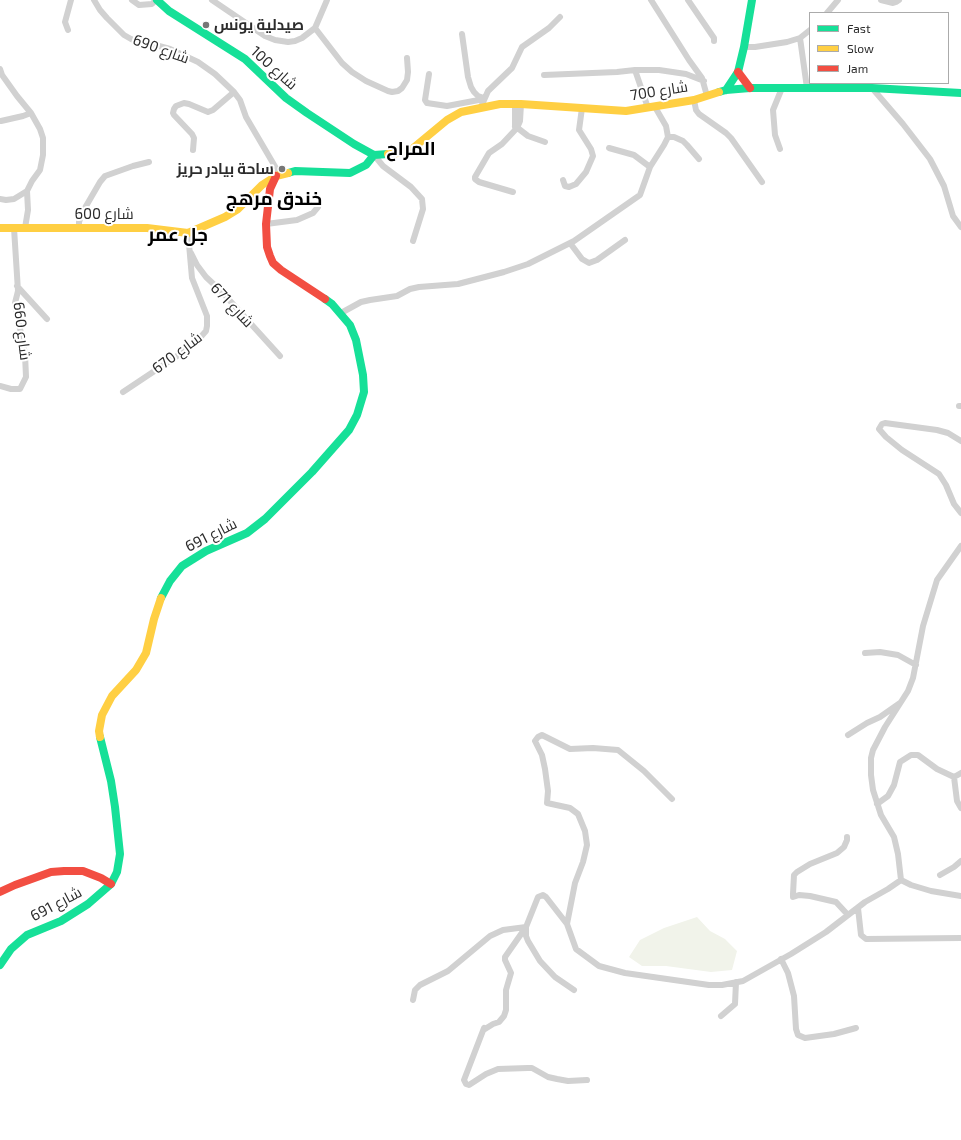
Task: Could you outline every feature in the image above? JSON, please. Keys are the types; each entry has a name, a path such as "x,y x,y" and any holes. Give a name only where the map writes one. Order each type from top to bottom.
{"main road":[{"name":"شارع 100","path":"156,0 169,11 245,59 286,98 307,113 359,148 374,155"},
{"path":"726,90 738,72 752,0"},
{"path":"738,72 750,88"},
{"name":"شارع 700","path":"374,155 394,154 412,149 447,120 483,101 626,110 652,108 694,100 726,90 750,88 872,88 961,92"},
{"path":"188,233 225,217 238,209 262,185 278,176 295,171 350,173 366,165 374,155"},
{"name":"شارع 691","path":"0,965 11,948 27,935 61,921 80,910 111,884 117,872 120,854 111,781 100,742 102,716 112,696 142,663 146,653 154,619 170,581 182,566 206,551 248,533 265,519 312,472 349,430 357,415 364,392 364,375 356,340 350,325 332,304 294,280 273,263 267,248 266,224 270,190 278,176"},
{"name":"شارع 600","path":"0,228 147,228 188,233"},
{"path":"0,892 51,872 64,871 83,871 101,878 111,884"}],"street":[{"path":"68,30 65,22 72,0"},
{"name":"شارع 690","path":"94,0 100,10 124,35 145,45 159,46 170,49 198,62 234,92 240,100 246,117 274,166 278,176"},
{"path":"132,0 139,5 152,4 156,0"},
{"path":"212,0 246,24 275,40 282,42 295,41 315,28 327,0"},
{"path":"660,0 653,2 689,60 704,81 707,96"},
{"path":"688,0 714,38 714,41"},
{"path":"828,12 838,0"},
{"path":"881,0 888,3 899,0"},
{"path":"483,101 493,85 510,71 524,45 545,31 560,17"},
{"path":"315,28 342,63 352,72 366,81 388,91 398,91 407,80 407,58"},
{"path":"744,47 781,43 800,38 809,31"},
{"path":"462,34 468,77 471,87 483,101"},
{"path":"800,38 807,88"},
{"path":"341,313 366,301 397,296 410,289 420,286 458,284 528,264 570,244 637,199 640,195 650,167 668,138 666,126 652,108 636,70"},
{"path":"544,76 659,70 675,72 704,81"},
{"path":"429,74 425,100 427,103 447,106 483,101"},
{"path":"1,75 31,112 43,136 43,155 40,170 32,181 28,191 28,210 25,228"},
{"path":"780,149 775,135 773,110 782,88"},
{"path":"872,88 903,124 930,160 944,186 953,216 961,227"},
{"path":"193,150 194,138 192,134 173,113 176,106 184,103 208,112 213,110 234,92"},
{"path":"694,100 696,110 699,114 731,138 762,182"},
{"path":"513,192 479,182 475,179 475,177 489,153 505,141 515,128 518,104"},
{"path":"563,180 565,186 569,187 576,184 586,172 593,156 579,130 582,108"},
{"path":"1,122 20,117 31,112"},
{"path":"515,128 528,136 545,142"},
{"path":"668,138 674,138 688,144 699,159"},
{"path":"609,148 634,155 650,167"},
{"path":"374,155 383,166 411,187 422,199 423,209 413,241"},
{"path":"79,228 82,213 105,176 149,162"},
{"path":"0,199 14,199 28,191"},
{"path":"266,224 297,220 314,212 318,207"},
{"name":"شارع 660","path":"0,386 11,389 20,389 26,377 25,354 15,303 17,286 14,228"},
{"name":"شارع 670","path":"123,392 180,354 198,340 206,331 207,316 192,278 188,233"},
{"path":"570,244 582,259 589,263 597,260 625,240"},
{"name":"شارع 671","path":"189,250 197,265 206,277 222,292 280,356"},
{"path":"17,286 47,319"},
{"path":"961,441 948,433 937,430 889,423 882,424 879,430 902,450 939,474 946,484 954,504 961,513"},
{"path":"901,880 898,854 894,837 881,815 871,780 871,758 880,737 911,685 923,626 934,589 942,573 961,546"},
{"path":"865,654 880,652 898,655 916,665"},
{"path":"848,735 880,717 901,702"},
{"path":"567,924 574,883 583,862 587,845 585,831 578,814 570,808 547,803 548,791 545,769 542,755 535,741 538,737 542,735 570,749 593,748 618,750 644,771 672,799"},
{"path":"877,804 888,796 894,785 900,762 911,755 918,755 937,769 954,777"},
{"path":"954,777 961,773"},
{"path":"954,777 957,801 961,808"},
{"path":"847,837 844,847 837,853 801,868 794,875 793,897 799,895 810,896 836,902 848,915"},
{"path":"940,874 954,867 961,861"},
{"path":"901,880 911,885 931,891 961,896"},
{"path":"587,1080 568,1081 557,1079 548,1077 532,1068 513,1070 498,1069 469,1085 465,1082 466,1075 484,1028 485,1030 493,1024 499,1022 504,1016 506,1010 506,990 511,973 505,957 526,927 538,897 543,895 553,904 567,924 576,950 586,958 605,968 625,973 708,985 722,985 744,981 826,932 865,902 901,880"},
{"path":"858,908 860,935 864,938 961,938"},
{"path":"526,927 526,936 528,941 540,961 555,977 574,990"},
{"path":"413,1000 415,990 420,985 448,971 490,936 503,930 526,927"},
{"path":"781,959 788,973 794,996 796,1029 798,1035 805,1038 834,1034 856,1028"},
{"path":"721,1016 735,1004 736,982"}],"shaded area":[{"path":"697,917 710,931 725,939 737,951 732,970 711,972 666,966 642,966 629,957 640,940 664,928"}],"traffic: fast":[{"path":"157,0 169,11 245,59 286,98 307,113 354,144 374,155 388,154"},
{"path":"726,90 738,72 752,0"},
{"path":"719,92 750,88 872,88 961,93"},
{"path":"288,173 295,171 350,173 366,165 374,155"},
{"path":"161,598 170,581 182,566 206,551 247,533 265,519 312,472 349,430 357,415 364,392 363,375 356,340 350,325 332,304 325,299"},
{"path":"0,965 11,949 27,935 61,921 88,904 111,884 117,872 120,854 115,807 111,781 100,737"}],"traffic: slow":[{"path":"388,154 394,154 412,149 447,120 461,112 500,104 626,111 694,100 719,92"},
{"path":"0,228 147,228 188,233 225,217 238,209 262,185 276,176 288,173"},
{"path":"100,737 99,731 102,715 112,696 136,670 146,653 154,619 161,598"}],"traffic: jam":[{"path":"738,72 750,88"},
{"path":"276,176 270,189 266,224 267,247 270,256 273,263 281,270 325,299"},
{"path":"0,892 51,872 64,871 83,871 101,878 111,884"}],"place":[{"name":"صيدلية يونس","path":"206,25"},
{"name":"ساحة بيادر حريز","path":"282,169"}],"district":[{"name":"المراح","path":"411,149"},
{"name":"خندق مرهج","path":"274,199"},
{"name":"جل عمر","path":"178,235"}]}
